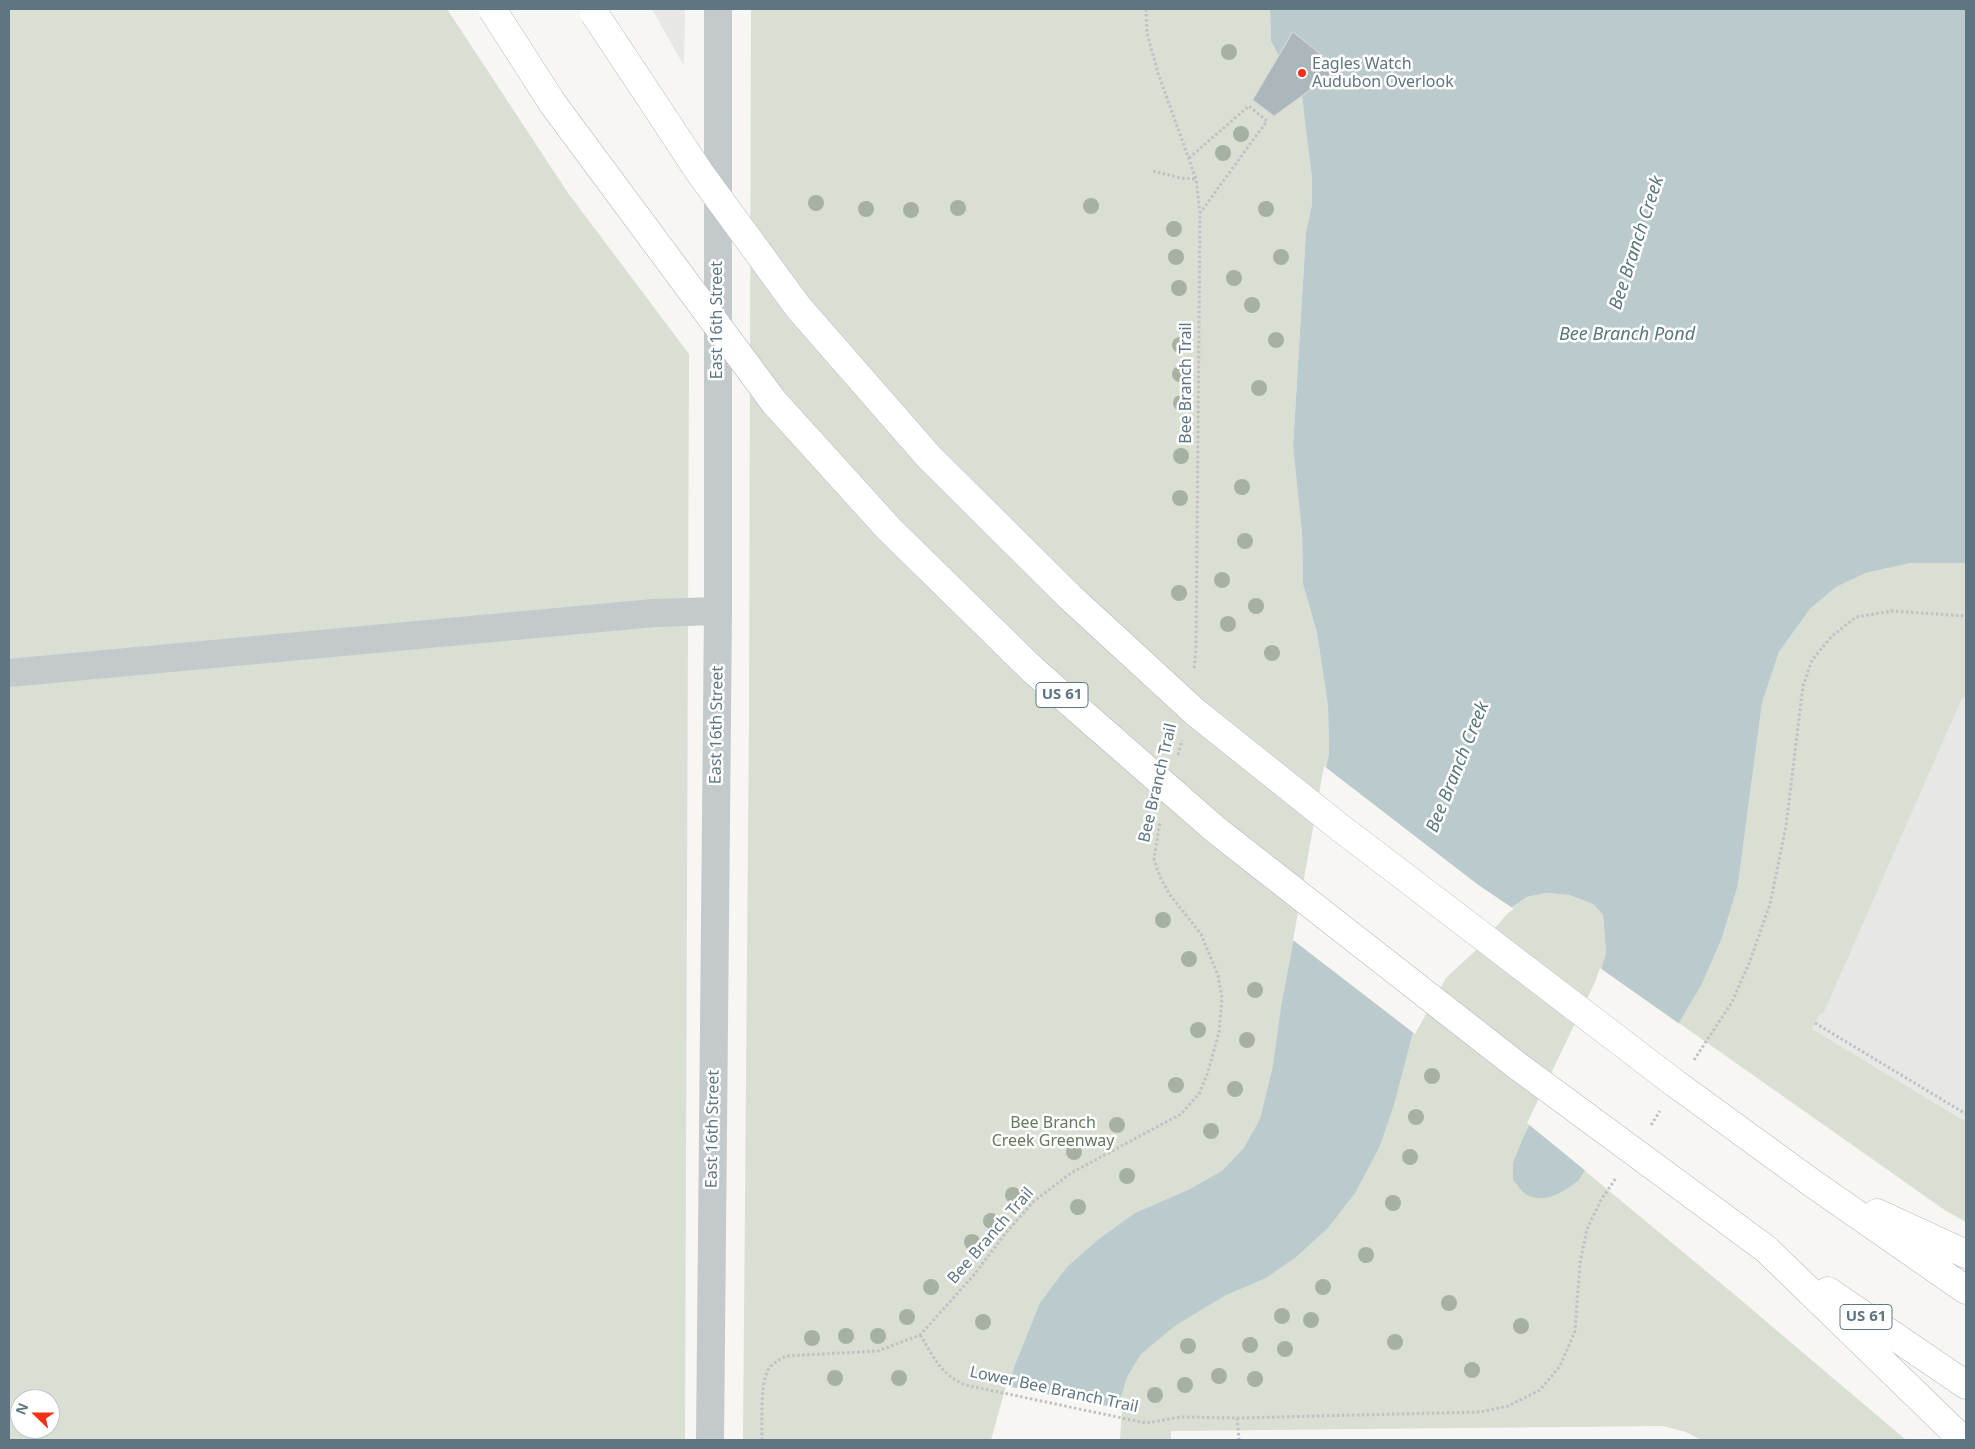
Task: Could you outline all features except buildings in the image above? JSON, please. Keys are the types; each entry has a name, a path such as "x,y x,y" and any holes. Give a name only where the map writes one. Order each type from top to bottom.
{"highway":[{"name":"US 61","path":"492,9 553,104 774,402 890,529 1033,670 1216,830 1515,1064 1766,1249 1966,1385"},
{"path":"592,10 700,173 798,307 929,457 1070,597 1195,712 1338,826 1676,1084 1812,1184 1966,1290"},
{"path":"1812,1184 1966,1254"},
{"path":"1766,1249 1963,1440"}],"street":[{"name":"East 16th Street","path":"710,1440 718,612 718,9"},
{"path":"9,672 654,613 718,612"}],"path":[{"name":"Bee Branch Trail","path":"1146,9 1147,34 1158,73 1196,179 1200,213 1196,649 1193,679"},
{"path":"1189,158 1249,106 1268,121 1200,213"},
{"path":"1153,171 1180,178 1196,179"},
{"name":"Bee Branch Trail","path":"1178,756 1183,738"},
{"name":"Bee Branch Trail","path":"762,1440 764,1384 768,1371 775,1362 786,1356 878,1351 920,1335 973,1276 1033,1202 1071,1173 1181,1114 1199,1094 1220,1032 1222,998 1218,975 1201,934 1170,895 1160,877 1154,859 1156,839 1163,813"},
{"path":"1816,1023 1966,1114"},
{"name":"Lower Bee Branch Trail","path":"920,1335 942,1370 951,1379 965,1385 1146,1423 1181,1417 1237,1418 1239,1440"}],"shaded area":[{"path":"652,9 685,9 684,66"},
{"path":"1966,563 1966,1145 1679,1023"}],"green space":[{"path":"9,9 447,9 568,193 689,354 685,1440 9,1440"},
{"name":"Bee Branch Creek Greenway","path":"751,9 1270,9 1271,41 1279,56 1293,32 1312,178 1312,204 1306,232 1293,446 1302,534 1303,584 1317,633 1328,706 1329,754 1444,976 1506,911 1527,897 1546,893 1569,895 1593,904 1603,915 1606,953 1597,983 1513,1162 1579,1180 1585,1171 1906,1440 1701,1440 1686,1432 1663,1426 1171,1431 1171,1440 743,1440 749,720"},
{"path":"1911,563 1966,563 1966,696 1962,698 1824,1012 1819,1015 1812,1029 1966,1122 1966,1222 1946,1211 1679,1023 1702,984 1722,938 1738,885 1762,703 1779,652 1810,609 1836,587 1866,573"}],"water":[{"name":"Bee Branch Pond","path":"1270,9 1966,9 1966,563 1911,563 1866,573 1836,587 1810,609 1779,652 1762,703 1738,885 1722,938 1702,984 1679,1023 1579,1180 1555,1195 1541,1198 1527,1195 1513,1180 1513,1162 1522,1140 1597,983 1606,953 1603,915 1593,904 1569,895 1546,893 1527,897 1506,911 1444,977 1413,1032 1394,1105 1379,1148 1355,1193 1328,1228 1296,1257 1266,1278 1226,1295 1176,1325 1141,1354 1127,1377 1120,1400 1118,1424 993,1440 1015,1365 1040,1303 1067,1267 1099,1239 1135,1213 1188,1190 1222,1171 1244,1148 1260,1119 1273,1066 1281,1007 1329,754 1328,706 1317,633 1303,584 1302,534 1293,446 1306,232 1312,204 1312,178 1302,96 1339,69 1293,32 1279,56 1271,41"}],"pier":[{"path":"1324,766 1477,884 1514,909 1508,913 1475,951 1446,978 1415,1034 1293,940"},
{"path":"1600,968 1681,1025 1587,1172 1527,1123"},
{"path":"1006,1386 1122,1409 1120,1440 991,1440"}],"place":[{"name":"Eagles Watch Audubon Overlook","path":"1302,73"}],"water label":[{"name":"Bee Branch Creek","path":"1637,243"},
{"name":"Bee Branch Creek","path":"1458,767"}]}
